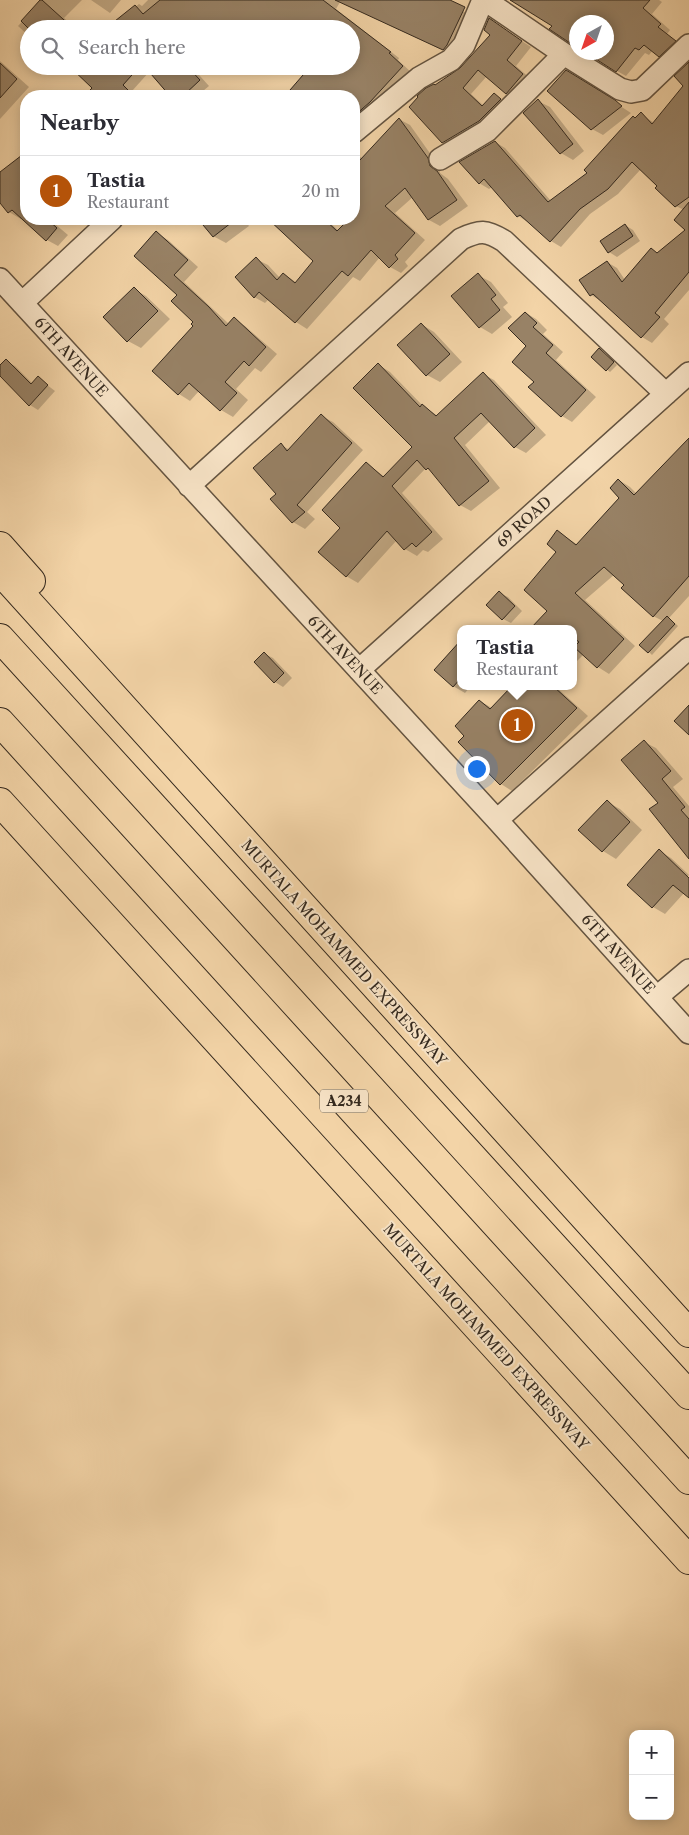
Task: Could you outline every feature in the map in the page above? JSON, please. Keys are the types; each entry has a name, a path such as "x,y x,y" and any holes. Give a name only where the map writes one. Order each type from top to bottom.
{"highway":[{"path":"0,546 39,589 82,644 112,696"},
{"name":"MURTALA MOHAMMED EXPRESSWAY","path":"0,571 689,1333"},
{"path":"0,638 689,1396"},
{"name":"A234","path":"0,722 689,1480"},
{"name":"MURTALA MOHAMMED EXPRESSWAY","path":"0,802 689,1560"}],"street":[{"path":"360,127 419,78 451,60 464,45 484,0 564,54 620,89 631,92 642,90 689,45"},
{"path":"440,159 487,130 564,54"},
{"path":"22,303 106,225"},
{"path":"189,486 461,239 472,234 483,232 492,234 504,241 666,394"},
{"name":"6TH AVENUE","path":"0,279 689,1032"},
{"name":"69 ROAD","path":"359,670 689,373"},
{"path":"497,820 689,648"},
{"path":"657,998 689,970"}],"building":[{"path":"42,0 64,20 22,20"},
{"path":"160,0 323,0 349,20 116,20 135,5 143,14"},
{"path":"335,0 450,0 465,7 443,50"},
{"path":"510,0 650,0 643,8 661,24 658,27 676,41 659,57 644,45 639,50 635,48 616,72 597,60 614,60 614,15 569,15 569,42 549,29 552,26"},
{"path":"489,18 522,41 507,60 523,74 506,94 478,70 463,88 482,106 494,93 501,99 479,121 442,143 409,107 426,88 435,85 460,68 490,35 484,30"},
{"path":"360,28 391,52 389,53 403,66 360,111 360,90 290,90 303,75 360,75"},
{"path":"689,62 689,197 675,207 632,162 608,189 580,209 550,242 520,215 517,217 484,179 479,184 459,162 495,141 548,202 587,173 584,170 633,116 635,118 641,112 652,124 683,86 674,76"},
{"path":"0,63 17,79 0,98"},
{"path":"566,70 622,106 591,130 547,91"},
{"path":"78,75 132,75 123,85 128,90 90,90 92,88"},
{"path":"152,75 195,75 200,80 189,90 165,90"},
{"path":"538,99 573,144 560,154 523,113"},
{"path":"399,118 428,158 430,166 437,171 457,200 428,220 405,188 385,206 415,233 395,255 398,259 389,268 371,250 348,276 342,271 295,323 259,292 254,298 235,277 256,257 277,280 283,273 295,283 313,261 274,225 330,225 337,231 343,225 360,225 360,160"},
{"path":"20,157 20,217 12,210 8,213 0,203 0,172"},
{"path":"689,202 689,272 655,313 660,317 641,338 593,294 590,296 579,280 607,261 622,282 651,248 657,253 685,230 674,220"},
{"path":"625,224 633,236 608,253 600,241"},
{"path":"28,225 54,225 57,228 46,241"},
{"path":"203,225 228,225 213,237"},
{"path":"156,231 188,260 174,275 209,307 226,326 234,317 266,347 249,366 244,361 225,382 237,393 220,411 189,383 178,395 152,371 193,326 191,324 193,322 171,301 177,295 134,256"},
{"path":"478,273 496,295 491,299 500,310 479,328 451,296"},
{"path":"134,287 158,311 127,342 103,317"},
{"path":"525,312 537,323 533,327 553,345 546,353 586,390 561,417 528,387 534,382 512,362 526,346 508,328"},
{"path":"421,323 450,354 426,376 397,345"},
{"path":"599,348 614,362 606,371 591,357"},
{"path":"6,359 31,384 38,376 48,385 29,406 0,376 0,365"},
{"path":"378,363 420,407 422,404 436,416 483,372 535,428 514,448 481,413 454,438 489,481 459,506 428,468 426,470 417,460 392,486 432,532 416,547 412,543 404,550 387,531 346,577 318,552 340,528 322,510 366,462 383,477 412,447 353,388"},
{"path":"321,414 352,443 297,505 305,512 292,523 270,499 276,494 253,468 281,443 287,451"},
{"path":"689,438 689,576 653,617 621,588 624,585 604,567 575,593 624,639 597,668 577,650 579,642 577,640 577,625 534,625 547,611 524,590 556,552 547,544 557,530 576,545 619,498 610,488 618,479 634,495"},
{"path":"499,591 515,606 502,620 486,605"},
{"path":"667,616 675,624 648,653 639,645"},
{"path":"457,644 457,682 453,687 434,670"},
{"path":"264,652 284,673 274,683 254,662"},
{"path":"508,690 557,690 577,708 500,785 458,742 464,736 455,726 479,700 490,709"},
{"path":"689,705 689,735 674,721"},
{"path":"644,740 671,771 662,779 685,807 681,810 689,819 689,859 649,809 658,803 621,760"},
{"path":"607,800 630,822 602,852 578,830"},
{"path":"659,849 689,878 689,898 673,885 652,908 627,885"}],"place":[{"name":"Tastia","path":"517,725"}]}
